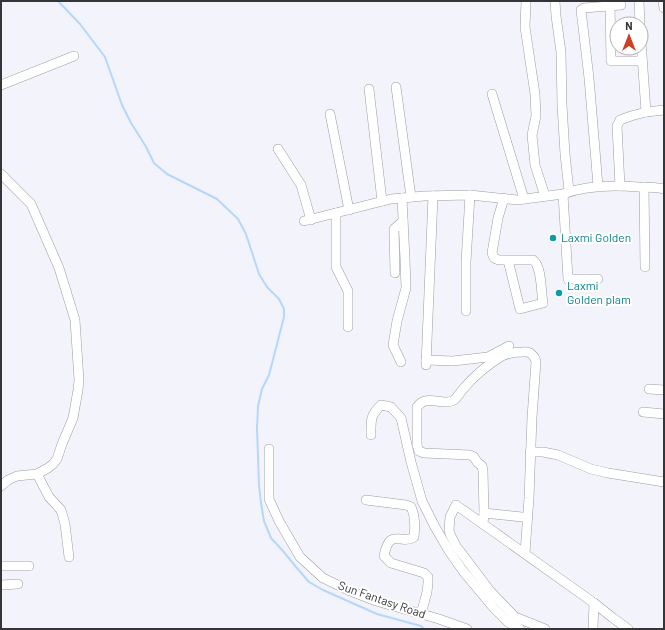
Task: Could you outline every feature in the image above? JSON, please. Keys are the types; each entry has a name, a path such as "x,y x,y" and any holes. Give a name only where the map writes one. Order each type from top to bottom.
{"street":[{"path":"526,1 525,27 535,94 536,116 532,135 535,165 545,196"},
{"path":"555,1 561,52 568,279 598,279"},
{"path":"639,1 640,16"},
{"path":"663,1 664,8"},
{"path":"598,186 582,10 584,8 610,3 620,5"},
{"path":"610,3 611,61 642,61"},
{"path":"1,85 74,56"},
{"path":"642,56 646,112"},
{"path":"396,87 406,198 403,221 406,288 397,321 393,345 400,362"},
{"path":"369,89 382,201"},
{"path":"492,94 524,198"},
{"path":"620,186 617,126 620,120 646,112 664,110"},
{"path":"330,114 349,210"},
{"path":"278,149 301,185 307,221 391,199 470,195 517,200 566,193 598,186 664,189"},
{"path":"1,174 32,204 59,268 74,320 78,380 78,390 73,418 57,459 48,468 37,474 17,476 8,480 1,486"},
{"path":"644,187 645,267"},
{"path":"466,311 466,262 470,195"},
{"path":"433,196 426,363 488,357 509,346"},
{"path":"504,198 498,218 492,253 494,258 499,260 508,260 533,260 536,262 539,269 543,303 520,309 508,260"},
{"path":"336,213 336,267 348,291 348,327"},
{"path":"395,273 394,229 403,221"},
{"path":"483,524 484,512 482,466 474,457 470,455 424,453 419,450 417,445 417,407 420,403 425,401 451,401 456,399 464,387 479,373 503,355 526,351 532,354 536,362 525,553"},
{"path":"649,389 664,390"},
{"path":"372,435 371,422 374,413 382,405 391,407 400,418 422,500 435,528 456,561 477,588 508,622 520,629"},
{"path":"643,412 664,414"},
{"name":"Sun Fantasy Road","path":"269,449 269,499 279,521 300,556 323,578 376,601 468,629"},
{"path":"530,452 543,452 558,455 591,469 608,473 664,482"},
{"path":"37,474 49,497 61,510 65,524 69,557"},
{"path":"366,500 406,505 411,507 413,510 415,530 414,537 412,539 393,539 389,542 385,549 384,556 391,563 424,573 428,577 427,592 421,614"},
{"path":"545,629 516,617 490,591 456,546 449,530 450,517 456,504 628,629"},
{"path":"484,512 522,517"},
{"path":"1,566 29,566"},
{"path":"1,585 18,584"},
{"path":"593,629 594,603"}],"waterway":[{"path":"58,1 80,24 105,57 122,105 154,163 167,174 217,199 238,219 246,234 259,274 267,287 279,299 284,309 284,317 269,375 262,389 258,406 257,428 259,486 264,521 271,538 309,582 323,590 377,614 421,626 424,629"}],"place":[{"name":"Laxmi Golden","path":"553,238"},
{"name":"Laxmi Golden plam","path":"559,293"}]}
